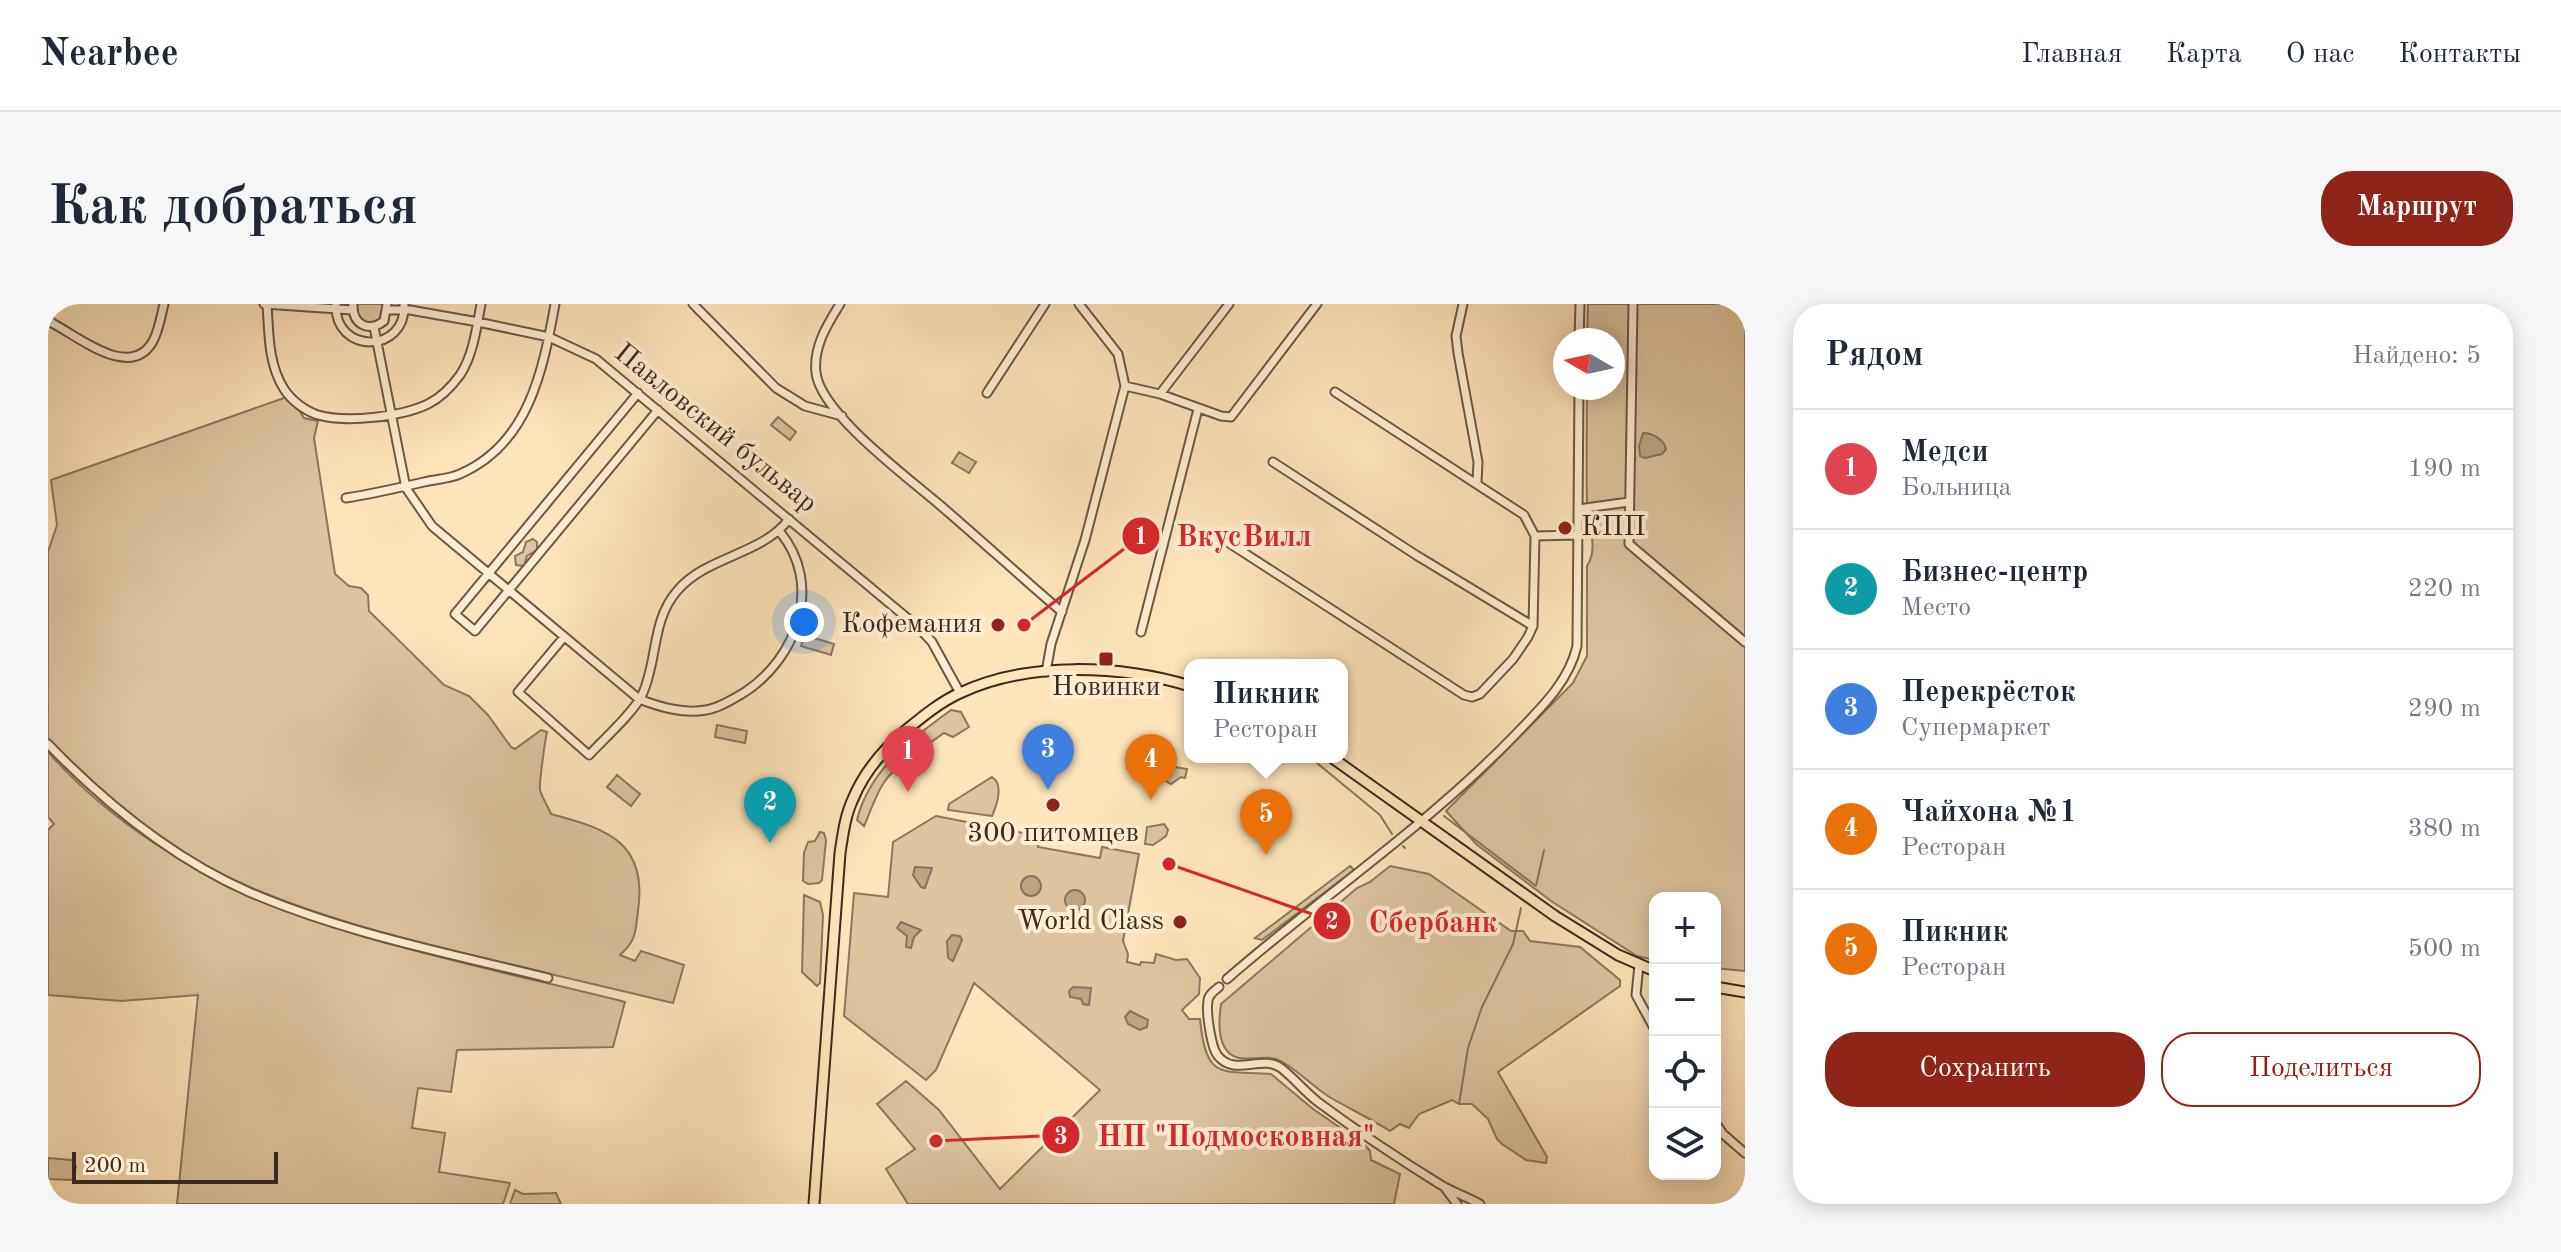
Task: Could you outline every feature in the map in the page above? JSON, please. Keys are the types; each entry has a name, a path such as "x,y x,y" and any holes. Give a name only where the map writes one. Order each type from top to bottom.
{"main road":[{"path":"814,1204 839,867 847,816 862,781 887,748 929,712 960,693 998,679 1046,672 1119,673 1184,685"},
{"path":"1339,763 1589,938 1649,969"},
{"path":"1721,988 1745,992"}],"street":[{"path":"48,317 52,323 115,358 132,358 147,350 152,343 164,304"},
{"path":"388,307 384,321 374,327 362,325 354,316 353,307 266,304 273,363 285,390 297,402 319,415 390,415 429,403 462,373 481,304"},
{"path":"346,498 406,488 460,474 483,461 501,445 529,405 537,387 555,304"},
{"path":"693,304 756,370 792,400 844,417"},
{"path":"840,304 818,344 816,373 820,387 878,454 940,504 1062,612"},
{"path":"987,393 1045,304"},
{"path":"1046,672 1049,651 1085,540 1125,386 1118,354 1079,304"},
{"path":"1160,394 1229,304"},
{"path":"1125,386 1160,394 1227,417 1236,414 1317,304"},
{"path":"1463,304 1456,336 1478,462 1477,483"},
{"path":"1579,328 1580,304"},
{"path":"1633,304 1629,544 1745,642"},
{"path":"335,306 337,320 344,331 365,342 377,342 393,333 403,318 404,307"},
{"name":"Павловский бульвар","path":"388,307 404,307 549,337 596,359 918,627 932,642 960,693"},
{"path":"374,327 406,488 432,526 639,699 673,709 708,710 757,684 785,651 800,618 801,572 795,552 780,532"},
{"path":"1229,543 1464,695 1472,697 1480,694 1513,659 1533,626 1535,536 1524,515 1335,392"},
{"path":"638,393 455,614 475,631 658,410"},
{"path":"1227,979 1491,760 1557,688 1566,674 1577,646 1579,400"},
{"path":"1141,632 1198,409"},
{"path":"1273,462 1533,626"},
{"path":"1578,509 1629,502"},
{"path":"564,637 518,692 589,755 643,693 660,621 674,594 697,572 780,532 789,519"},
{"path":"1535,536 1578,535"},
{"path":"48,744 120,812 248,892 373,935 548,978"},
{"path":"1639,965 1636,995 1649,1019"},
{"path":"1219,987 1207,1002 1218,1057 1232,1065 1269,1063 1281,1068 1316,1101 1443,1186 1480,1204"},
{"path":"1721,1131 1745,1153"},
{"path":"1443,1186 1457,1204"}],"shaded area":[{"path":"357,304 384,304 381,319 372,323 364,321 358,316"},
{"path":"1588,304 1745,304 1745,971 1721,969 1721,892 1649,892 1649,959 1637,956 1551,901 1476,844 1446,811 1573,683 1587,656 1587,566 1593,544 1587,504 1587,400 1625,400 1625,328 1587,328"},
{"path":"284,398 292,398 304,418 318,421 314,438 335,574 349,586 361,588 368,595 369,611 444,685 469,696 488,715 511,747 515,749 541,730 547,732 540,779 542,796 551,814 606,833 630,854 637,869 638,911 632,940 620,955 635,961 641,951 684,965 673,1003 384,933 252,888 195,860 142,824 48,738 48,552 57,525 51,480"},
{"path":"778,417 796,432 790,440 771,425"},
{"path":"1643,433 1654,435 1663,442 1666,449 1662,454 1645,458 1640,456"},
{"path":"959,452 976,462 969,473 952,463"},
{"path":"533,539 537,542 537,550 527,556 524,566 516,565 515,556 523,552 526,542"},
{"path":"804,635 834,644 831,655 801,646"},
{"path":"951,710 961,712 969,727 953,737 944,733 891,774 864,826 857,820 871,786 882,771 907,744"},
{"path":"717,725 747,731 745,743 715,737"},
{"path":"48,752 107,809 172,854 242,891 315,920 391,944 625,1002 613,1047 457,1050 451,1092 418,1088 412,1128 445,1133 439,1172 510,1183 503,1204 177,1204 198,995 121,1001 48,995 48,830 54,824 48,817"},
{"path":"1129,759 1154,764 1152,775 1136,778 1132,769 1127,768"},
{"path":"1159,764 1187,769 1185,778 1181,777 1171,784 1157,776"},
{"path":"617,775 640,794 631,806 607,787"},
{"path":"992,777 999,790 992,816 948,810 949,804"},
{"path":"936,816 1039,836 1038,847 1100,858 1102,847 1139,854 1123,941 1128,954 1127,962 1140,965 1141,962 1154,963 1156,954 1176,960 1187,959 1200,978 1199,994 1182,1010 1189,1019 1200,1019 1207,1054 1212,1063 1219,1069 1229,1071 1271,1074 1313,1109 1364,1144 1370,1151 1371,1160 1400,1174 1394,1204 908,1204 886,1169 915,1149 877,1104 906,1081 939,1110 1000,1189 1100,1090 974,983 936,1070 926,1080 844,1016 854,893 888,897 893,842"},
{"path":"1164,824 1168,830 1166,836 1153,845 1145,844 1147,827"},
{"path":"820,832 824,833 826,840 822,880 808,884 803,881 804,853 808,842 815,841"},
{"path":"1350,866 1354,870 1262,940 1255,938"},
{"path":"1390,866 1429,874 1511,931 1523,931 1530,941 1580,947 1620,980 1620,986 1498,1072 1547,1157 1546,1163 1526,1160 1502,1144 1488,1119 1472,1104 1459,1104 1452,1100 1419,1114 1409,1128 1400,1124 1390,1131 1331,1098 1281,1061 1240,1058 1224,1047 1220,1029 1221,1004 1357,888"},
{"path":"915,867 932,868 925,888 913,875"},
{"path":"1031,876 1038,879 1041,886 1038,893 1031,896 1024,893 1021,886 1024,879"},
{"path":"1075,890 1082,893 1085,900 1082,907 1075,910 1068,907 1065,900 1068,893"},
{"path":"804,895 820,902 823,915 820,983 817,986 802,972"},
{"path":"901,922 921,930 914,937 911,948 906,947 907,936 897,928"},
{"path":"952,935 960,936 962,940 953,961 948,958 947,941"},
{"path":"1073,987 1091,988 1089,1005 1083,1004 1081,999 1070,997 1069,991"},
{"path":"1130,1011 1148,1020 1147,1027 1140,1030 1128,1024 1125,1017"},
{"path":"48,1158 72,1160 76,1167 72,1180 48,1179"},
{"path":"515,1190 523,1194 556,1193 561,1204 510,1204"}],"waterway":[{"path":"1317,763 1380,815 1392,834"},
{"path":"1444,816 1536,886 1544,850"},
{"path":"1459,1104 1468,1048 1482,1007 1513,944 1521,908"}],"place":[{"name":"КПП","path":"1565,528"},
{"name":"Кофемания","path":"998,625"},
{"name":"ВкусВилл","path":"1024,625"},
{"name":"Новинки","path":"1106,659"},
{"name":"Перекрёсток","path":"1048,790"},
{"name":"Медси","path":"908,792"},
{"name":"Чайхона №1","path":"1151,800"},
{"name":"300 питомцев","path":"1053,805"},
{"name":"Бизнес-центр","path":"770,843"},
{"name":"Пикник","path":"1266,855"},
{"name":"Сбербанк","path":"1169,864"},
{"name":"World Class","path":"1180,922"},
{"name":"НП \"Подмосковная\"","path":"936,1141"}]}
